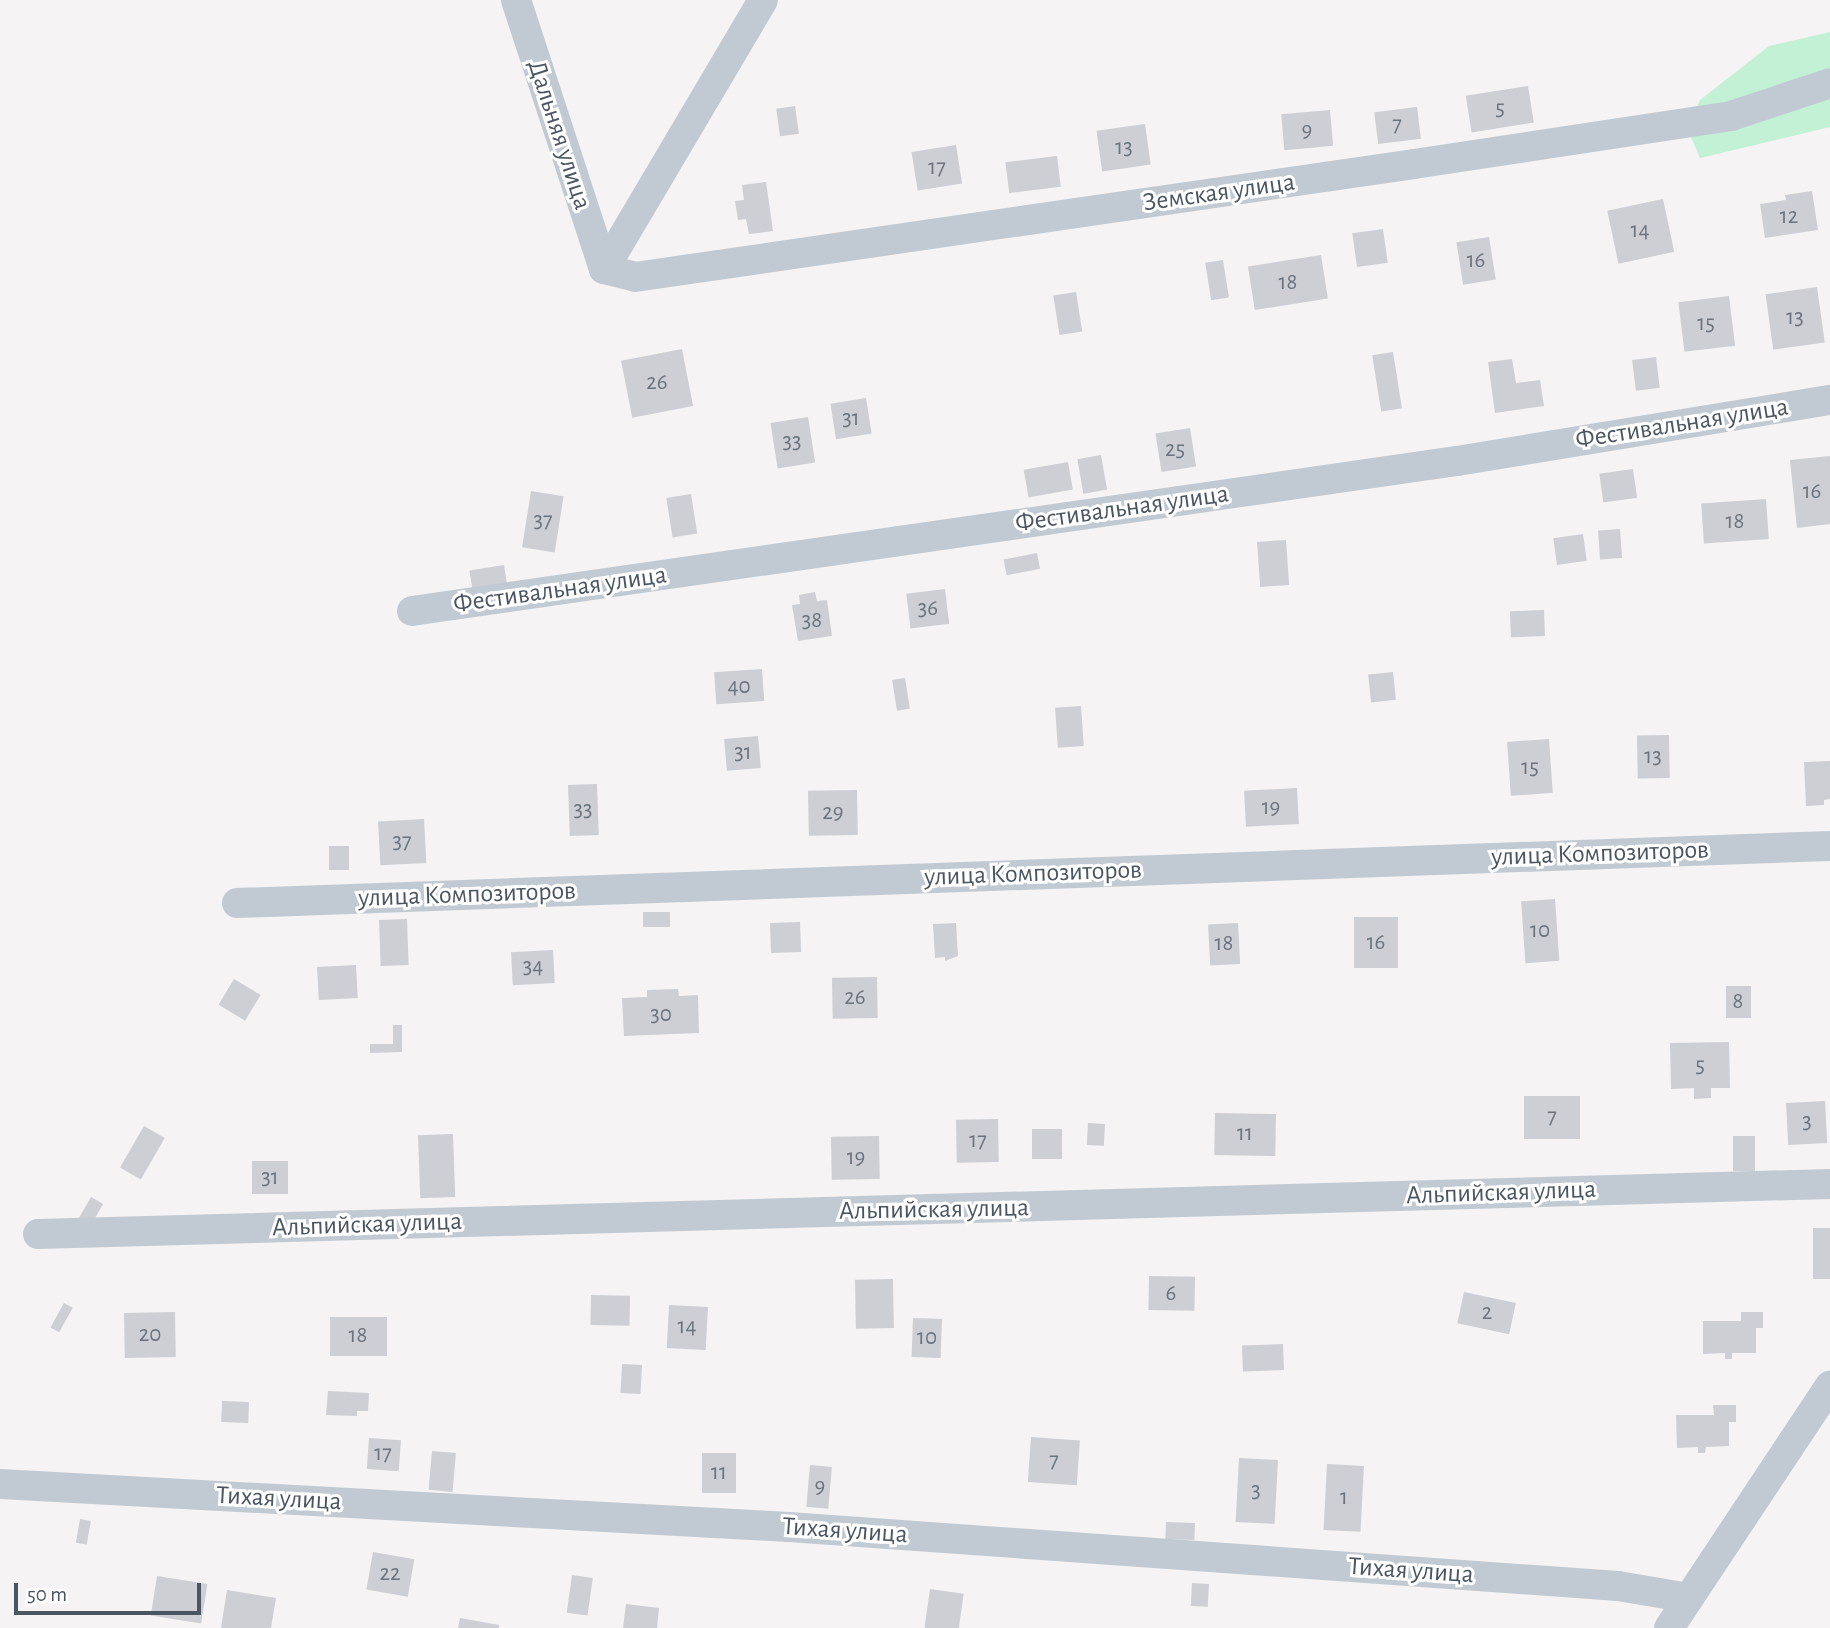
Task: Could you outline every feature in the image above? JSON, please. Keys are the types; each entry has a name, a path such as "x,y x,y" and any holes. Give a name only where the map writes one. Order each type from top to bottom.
{"street":[{"name":"Дальняя улица","path":"516,0 604,269"},
{"path":"604,269 763,0"},
{"name":"Земская улица","path":"604,269 635,276 1731,116 1830,83"},
{"name":"Фестивальная улица","path":"412,611 1457,461 1830,400"},
{"name":"улица Композиторов","path":"237,903 1830,846"},
{"name":"Альпийская улица","path":"38,1234 1830,1184"},
{"path":"1669,1628 1830,1386"},
{"name":"Тихая улица","path":"0,1484 803,1528 1618,1586 1689,1598"}],"green space":[{"path":"1830,32 1830,127 1700,158 1687,128 1700,100 1769,46"}],"building":[{"path":"1528,86 1534,123 1472,132 1466,96"},
{"path":"795,106 799,134 780,136 776,109"},
{"path":"1417,107 1421,139 1378,144 1374,112"},
{"path":"1330,110 1333,146 1284,150 1281,114"},
{"path":"1145,124 1151,165 1102,171 1096,131"},
{"path":"956,145 962,184 918,191 912,152"},
{"path":"1057,156 1061,187 1009,193 1005,162"},
{"path":"766,182 773,231 749,234 746,219 738,220 735,201 744,200 742,185"},
{"path":"1812,191 1818,230 1765,238 1760,204 1786,200 1785,195"},
{"path":"1663,199 1674,252 1618,264 1607,211"},
{"path":"1383,229 1388,263 1357,267 1352,233"},
{"path":"1489,237 1496,279 1463,285 1456,242"},
{"path":"1321,255 1328,298 1255,310 1248,267"},
{"path":"1223,260 1229,298 1211,300 1205,263"},
{"path":"1817,287 1825,342 1773,350 1766,294"},
{"path":"1076,292 1082,332 1060,335 1053,296"},
{"path":"1729,296 1735,346 1684,352 1678,302"},
{"path":"682,349 693,406 632,418 621,361"},
{"path":"1393,352 1402,408 1381,412 1372,355"},
{"path":"1656,357 1660,388 1636,391 1632,360"},
{"path":"1512,359 1516,383 1540,380 1544,406 1495,413 1488,362"},
{"path":"866,398 872,434 836,439 830,404"},
{"path":"808,417 815,462 778,468 770,423"},
{"path":"1190,428 1196,467 1162,472 1155,433"},
{"path":"1101,455 1107,489 1083,494 1077,459"},
{"path":"1830,456 1830,524 1797,528 1790,460"},
{"path":"1068,462 1073,490 1029,497 1024,470"},
{"path":"1633,469 1637,498 1603,502 1599,474"},
{"path":"531,491 564,496 555,552 522,547"},
{"path":"691,494 697,534 673,537 666,498"},
{"path":"1766,499 1769,539 1704,543 1701,504"},
{"path":"1620,529 1622,558 1600,559 1598,531"},
{"path":"1583,534 1587,561 1557,565 1553,538"},
{"path":"1286,540 1289,585 1260,587 1257,542"},
{"path":"1037,553 1040,569 1007,575 1004,559"},
{"path":"504,565 507,585 473,590 469,570"},
{"path":"945,589 949,624 911,628 906,594"},
{"path":"815,592 817,601 827,600 832,636 798,641 792,605 800,604 799,595"},
{"path":"1544,610 1545,636 1511,637 1510,611"},
{"path":"762,669 764,701 716,704 714,672"},
{"path":"1393,672 1396,700 1371,702 1368,675"},
{"path":"905,678 910,709 897,711 892,680"},
{"path":"1081,706 1084,746 1058,748 1055,708"},
{"path":"1669,735 1670,778 1638,779 1637,736"},
{"path":"758,736 761,768 727,771 724,739"},
{"path":"1549,739 1553,793 1511,796 1507,742"},
{"path":"1830,761 1830,799 1824,800 1824,805 1806,806 1804,762"},
{"path":"597,784 599,835 570,836 568,785"},
{"path":"1297,788 1299,824 1246,827 1244,791"},
{"path":"857,790 858,835 809,836 808,791"},
{"path":"424,819 426,863 380,865 378,821"},
{"path":"329,846 349,846 349,870 329,870"},
{"path":"1555,899 1559,961 1525,963 1521,901"},
{"path":"643,912 670,912 670,927 643,927"},
{"path":"1354,917 1398,917 1398,968 1354,968"},
{"path":"407,919 409,965 381,966 379,920"},
{"path":"800,922 801,952 771,953 770,923"},
{"path":"956,923 958,956 945,961 945,957 935,958 933,924"},
{"path":"1238,923 1240,964 1210,966 1208,925"},
{"path":"553,950 555,983 513,985 511,952"},
{"path":"356,965 358,998 319,1000 317,967"},
{"path":"877,977 878,1018 833,1019 832,978"},
{"path":"234,979 261,995 245,1021 219,1005"},
{"path":"1726,986 1751,986 1751,1018 1726,1018"},
{"path":"678,989 679,996 698,995 699,1033 624,1036 622,998 647,997 647,990"},
{"path":"393,1025 402,1025 402,1052 370,1053 370,1044 393,1044"},
{"path":"1729,1042 1730,1088 1711,1088 1711,1098 1694,1099 1694,1088 1671,1089 1670,1043"},
{"path":"1524,1096 1580,1096 1580,1139 1524,1139"},
{"path":"1825,1101 1827,1143 1788,1145 1786,1103"},
{"path":"1215,1113 1276,1114 1275,1156 1214,1155"},
{"path":"998,1119 999,1162 957,1163 956,1120"},
{"path":"1088,1123 1105,1124 1104,1146 1087,1145"},
{"path":"144,1126 165,1138 141,1180 120,1168"},
{"path":"1032,1129 1062,1129 1062,1159 1032,1159"},
{"path":"453,1134 455,1197 420,1198 418,1135"},
{"path":"879,1136 880,1179 832,1180 831,1137"},
{"path":"1733,1136 1755,1136 1755,1171 1733,1171"},
{"path":"252,1161 288,1161 288,1194 252,1194"},
{"path":"91,1197 103,1204 91,1226 78,1219"},
{"path":"1813,1228 1830,1228 1830,1279 1813,1279"},
{"path":"1149,1276 1195,1277 1194,1311 1148,1310"},
{"path":"893,1279 894,1328 856,1329 855,1280"},
{"path":"1464,1292 1516,1303 1509,1334 1457,1323"},
{"path":"591,1295 630,1296 629,1326 590,1325"},
{"path":"64,1303 73,1308 59,1332 50,1327"},
{"path":"669,1305 708,1307 706,1350 667,1348"},
{"path":"175,1312 176,1357 125,1358 124,1313"},
{"path":"1741,1312 1763,1312 1763,1328 1756,1328 1756,1353 1732,1353 1732,1359 1725,1359 1725,1353 1703,1354 1703,1321 1741,1321"},
{"path":"330,1317 387,1317 387,1356 330,1356"},
{"path":"913,1318 942,1319 941,1358 912,1357"},
{"path":"1283,1344 1284,1370 1243,1371 1242,1345"},
{"path":"622,1364 642,1365 640,1394 620,1393"},
{"path":"328,1391 369,1393 368,1411 357,1411 357,1416 326,1415"},
{"path":"222,1401 249,1402 248,1423 221,1422"},
{"path":"1713,1405 1736,1405 1736,1422 1729,1422 1729,1446 1706,1447 1705,1453 1698,1453 1698,1447 1677,1448 1676,1415 1714,1415"},
{"path":"1031,1437 1080,1440 1077,1485 1028,1482"},
{"path":"369,1438 401,1440 399,1471 367,1469"},
{"path":"432,1451 456,1453 453,1492 429,1490"},
{"path":"702,1453 736,1453 736,1493 702,1493"},
{"path":"1239,1458 1278,1460 1275,1524 1236,1522"},
{"path":"1327,1464 1364,1466 1360,1532 1324,1530"},
{"path":"810,1465 832,1467 828,1509 806,1507"},
{"path":"80,1519 91,1521 87,1545 76,1543"},
{"path":"1166,1522 1195,1523 1194,1540 1165,1539"},
{"path":"373,1552 414,1559 408,1597 366,1589"},
{"path":"572,1575 593,1578 588,1616 567,1613"},
{"path":"157,1576 207,1584 201,1623 151,1616"},
{"path":"1192,1583 1209,1584 1208,1607 1191,1606"},
{"path":"930,1589 964,1594 959,1628 925,1628"},
{"path":"227,1590 276,1598 271,1628 221,1628"},
{"path":"626,1604 659,1608 657,1628 623,1628"},
{"path":"460,1618 499,1625 499,1628 458,1628"}]}
